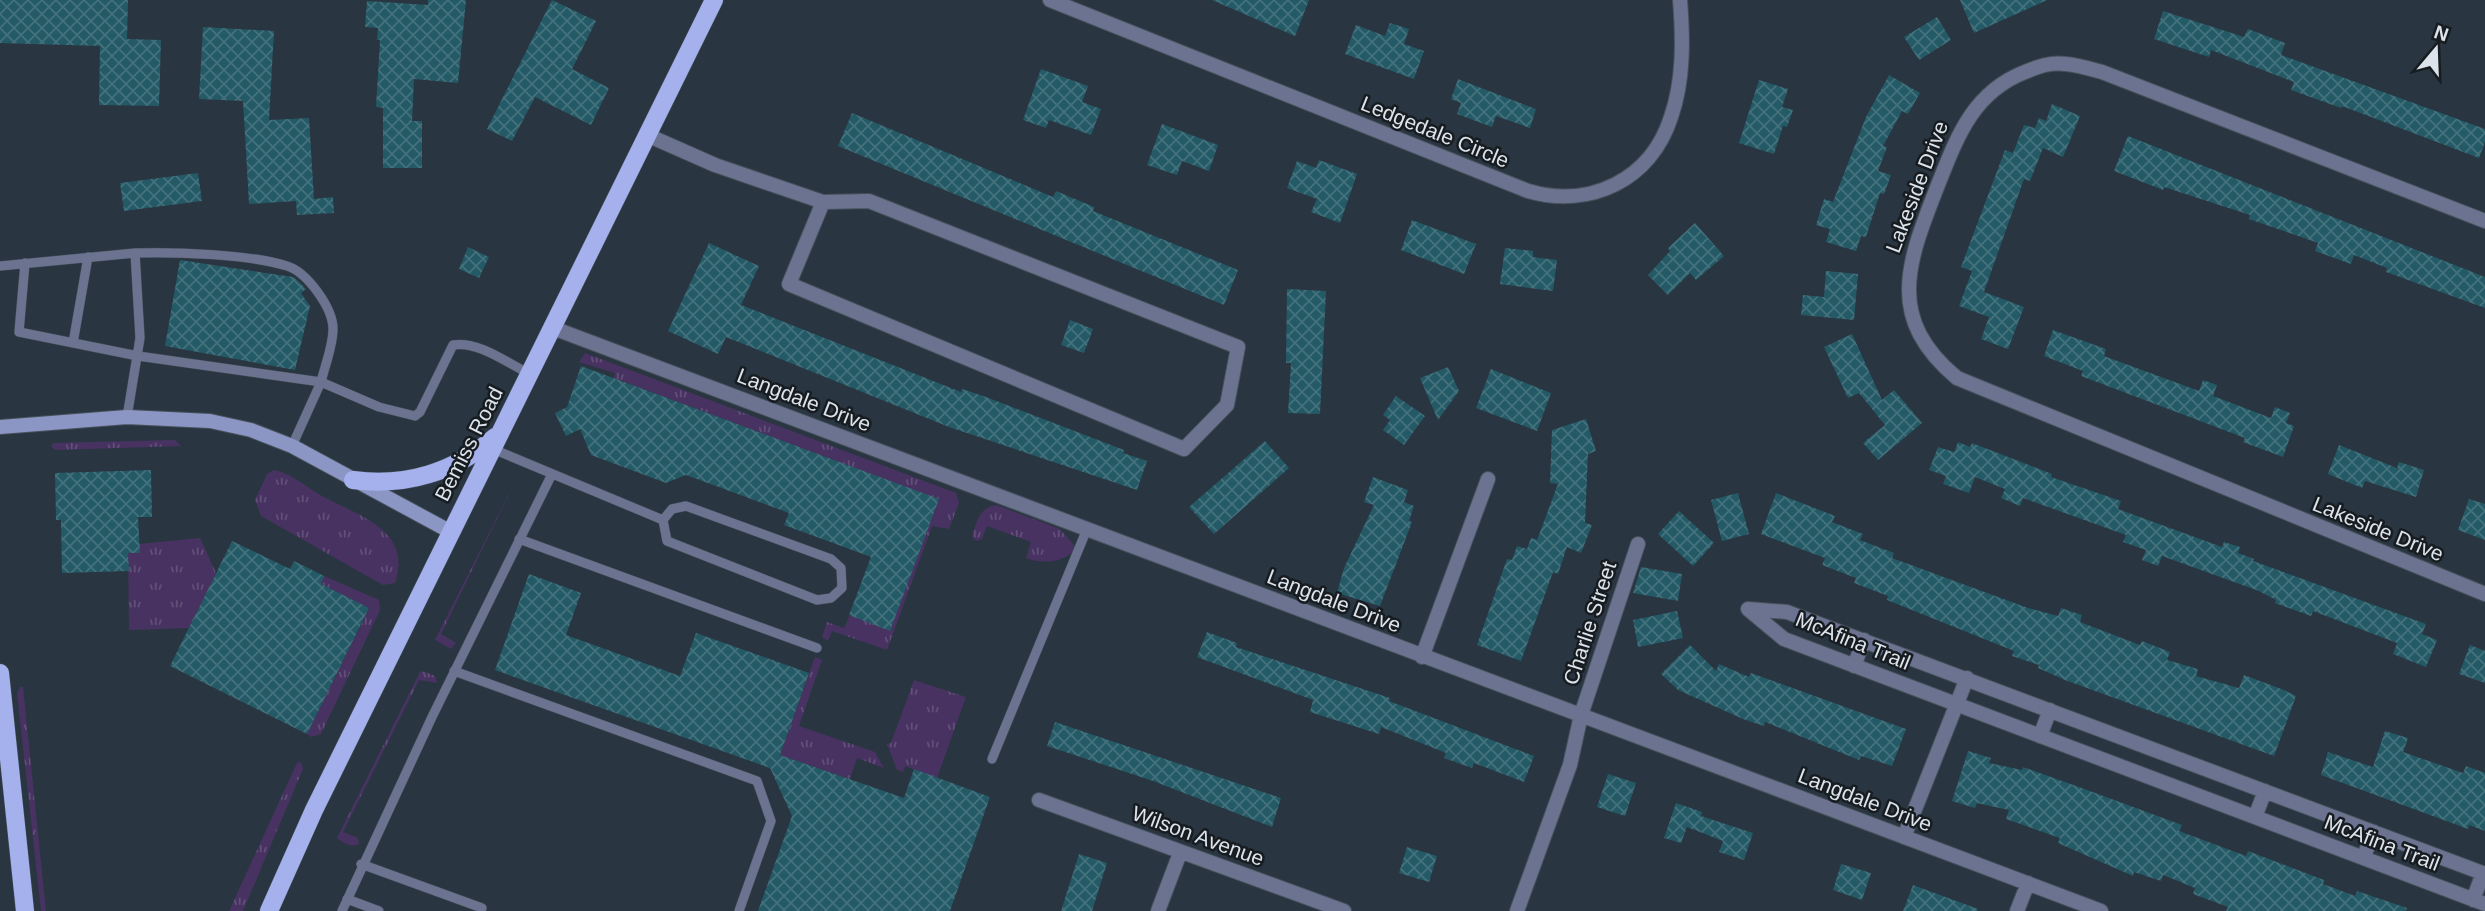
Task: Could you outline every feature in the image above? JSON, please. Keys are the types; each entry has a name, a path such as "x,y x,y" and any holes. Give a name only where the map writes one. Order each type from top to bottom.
{"main road":[{"name":"Bemiss Road","path":"269,911 314,810 714,0"},
{"path":"0,427 127,416 210,421 251,430 292,446 451,532"},
{"path":"353,480 383,484 423,477 476,453 503,430"},
{"path":"0,673 25,911"}],"street":[{"name":"Ledgedale Circle","path":"1050,0 1528,191 1564,198 1585,197 1614,186 1639,169 1652,154 1672,116 1683,38 1680,0"},
{"name":"Lakeside Drive","path":"2485,221 2102,72 2054,63 2007,79 1968,116 1951,149 1917,238 1909,262 1908,282 1912,312 1929,351 1956,378 2485,594"},
{"path":"647,135 715,166 823,202 869,201 1238,347 1227,405 1184,449 789,284 823,202"},
{"name":"Langdale Drive","path":"552,328 2101,911"},
{"path":"1422,657 1488,479"},
{"name":"Charlie Street","path":"1517,911 1570,765 1581,715 1638,544"},
{"name":"McAfina Trail","path":"2479,902 1784,639 1748,609 1787,612 2484,873"},
{"path":"1854,666 1864,640"},
{"path":"1904,837 1967,678"},
{"path":"2040,736 2050,710"},
{"path":"2255,817 2265,791"},
{"name":"Wilson Avenue","path":"1039,800 1344,911"},
{"path":"2363,858 2374,832"},
{"path":"1158,911 1180,853"},
{"path":"2479,902 2484,873"},
{"path":"2017,911 2028,883"}],"lane":[{"path":"0,266 168,252 288,266 298,271 324,303 333,327 321,382 292,446"},
{"path":"127,416 140,338 135,253"},
{"path":"73,342 88,257"},
{"path":"25,263 19,332 138,356 321,382 379,407 415,416 420,412 453,345 465,343 480,348 530,374"},
{"path":"493,449 663,520"},
{"path":"342,911 361,864 552,474"},
{"path":"686,506 831,559 841,568 842,589 831,598 817,600 667,541 663,520 672,509 686,506"},
{"path":"992,759 1087,529"},
{"path":"520,540 817,648"},
{"path":"454,671 757,781 771,821 739,911"},
{"path":"361,864 482,908 481,911"},
{"path":"347,899 379,911"}],"green space":[{"path":"585,353 956,493 959,503 949,529 932,526 887,650 832,631 828,641 822,637 827,622 844,628 850,615 938,499 614,378 615,373 579,362"},
{"path":"175,440 181,446 55,450 51,446 53,443"},
{"path":"274,470 293,477 379,527 396,549 399,565 395,583 383,585 261,516 255,500 267,474"},
{"path":"518,476 441,634 456,643 451,649 435,640"},
{"path":"996,505 1060,529 1074,545 1074,551 1057,560 1032,560 1026,558 1031,542 987,526 982,539 976,541 972,536 980,516 986,509"},
{"path":"200,538 216,573 189,628 129,630 128,553 139,553 139,544"},
{"path":"324,576 379,600 380,610 321,734 311,737 307,734 369,609 321,584"},
{"path":"815,657 822,660 799,726 875,752 884,768 857,758 850,779 789,758 779,758"},
{"path":"420,672 435,676 437,683 419,680 343,832 358,838 359,844 345,843 337,838"},
{"path":"914,680 966,697 937,778 905,766 903,772 897,770 887,744 891,743"},
{"path":"20,687 23,687 46,911 41,911 17,693"},
{"path":"301,762 303,769 243,911 229,911 297,763"}],"building":[{"path":"0,0 128,0 127,39 161,40 159,106 99,105 100,46 0,43"},
{"path":"428,0 466,0 458,83 414,79 412,121 422,121 422,168 383,168 383,108 376,107 380,40 377,40 378,28 365,27 367,1 428,5"},
{"path":"552,0 596,21 572,69 609,88 591,125 535,97 512,141 487,129"},
{"path":"1212,0 1309,0 1295,36"},
{"path":"1960,0 2047,0 1974,33"},
{"path":"2163,11 2244,37 2248,29 2285,43 2281,55 2485,129 2485,142 2479,158 2342,106 2341,108 2291,90 2294,82 2211,50 2209,57 2154,39"},
{"path":"1937,17 1951,40 1919,60 1904,37"},
{"path":"1390,23 1409,29 1404,44 1424,51 1414,79 1345,54 1356,25 1385,36"},
{"path":"203,27 274,31 269,120 309,118 314,199 333,197 334,213 297,215 296,201 249,204 243,101 199,99"},
{"path":"1041,69 1088,86 1082,102 1101,109 1091,135 1049,120 1046,128 1023,120"},
{"path":"1889,75 1920,93 1908,114 1902,111 1883,146 1887,147 1878,171 1891,175 1884,194 1880,193 1866,237 1861,236 1856,251 1826,242 1830,229 1816,225 1824,199 1833,202 1866,117"},
{"path":"1458,79 1536,109 1530,128 1496,116 1492,127 1457,114 1461,103 1451,99"},
{"path":"1759,80 1788,89 1782,107 1793,110 1787,127 1783,126 1774,154 1739,143"},
{"path":"2052,104 2080,116 2063,157 2043,148 2030,181 2024,179 1984,292 2024,307 2008,349 1981,339 1989,317 1959,306 1972,271 1961,267 2005,150 2013,153 2024,125 2035,128 2039,118 2046,121"},
{"path":"852,113 1053,197 1056,191 1094,207 1093,211 1238,270 1224,305 838,146"},
{"path":"1162,124 1218,145 1209,171 1182,161 1177,175 1147,165"},
{"path":"2128,136 2485,277 2485,308 2386,272 2387,268 2354,255 2351,264 2315,251 2318,243 2249,219 2250,215 2164,187 2163,190 2114,171"},
{"path":"1319,160 1357,174 1340,223 1311,212 1317,199 1287,188 1297,161 1316,168"},
{"path":"198,173 202,201 124,211 120,183"},
{"path":"1412,220 1476,244 1464,274 1401,250"},
{"path":"1695,223 1724,256 1696,280 1690,273 1668,295 1648,275 1670,251 1668,248"},
{"path":"709,243 759,266 741,305 961,392 962,389 986,397 1124,450 1123,453 1147,461 1137,490 949,427 726,337 718,354 668,331"},
{"path":"468,247 489,257 479,278 459,269"},
{"path":"1505,248 1533,251 1533,257 1557,260 1553,291 1500,284"},
{"path":"180,260 293,277 298,281 306,289 301,293 310,306 295,370 165,346"},
{"path":"1826,271 1858,274 1854,320 1801,315 1803,295 1824,297"},
{"path":"1287,289 1326,291 1320,414 1288,413 1291,363 1286,363"},
{"path":"1070,320 1093,329 1084,353 1061,345"},
{"path":"2053,330 2106,349 2104,356 2199,391 2203,380 2217,385 2213,396 2271,418 2275,407 2290,413 2286,423 2294,426 2283,457 2243,442 2245,438 2081,376 2083,371 2044,356"},
{"path":"1852,334 1882,400 1894,390 1922,423 1878,460 1863,443 1885,425 1859,393 1848,398 1824,347"},
{"path":"581,366 939,499 890,631 849,615 871,557 784,525 789,513 686,475 666,483 591,455 580,429 566,436 555,413 567,407"},
{"path":"1448,367 1459,391 1438,420 1420,378"},
{"path":"1491,369 1551,393 1537,431 1476,408"},
{"path":"1396,396 1425,416 1404,445 1383,430 1390,420 1383,415"},
{"path":"1586,419 1596,451 1588,454 1585,523 1592,525 1581,553 1567,547 1558,574 1553,572 1521,661 1477,645 1507,559 1512,560 1517,546 1527,549 1531,538 1537,540 1558,484 1550,483 1552,430"},
{"path":"1265,441 1289,468 1214,534 1189,507"},
{"path":"1958,442 1970,447 1972,443 2052,474 2051,477 2121,501 2118,509 2222,547 2224,542 2240,547 2238,553 2254,559 2253,561 2426,624 2422,634 2437,640 2426,667 2393,654 2397,643 2313,611 2311,616 2275,603 2276,600 2259,591 2162,556 2158,566 2142,560 2146,550 2123,542 2126,535 2023,498 2020,506 2001,498 2005,489 1975,477 1969,493 1943,484 1946,476 1929,470 1938,447 1954,452"},
{"path":"2339,445 2397,468 2399,462 2424,470 2416,497 2365,481 2362,488 2328,474"},
{"path":"151,470 152,517 138,517 140,553 128,553 129,571 62,573 61,520 56,520 55,473"},
{"path":"1373,477 1408,490 1404,502 1414,506 1409,521 1412,522 1380,606 1337,593 1344,568 1374,505 1364,502"},
{"path":"1738,493 1749,534 1722,541 1711,500"},
{"path":"1776,493 1835,516 1832,522 1863,534 1860,540 1894,553 1892,558 2028,608 2058,616 2061,608 2082,615 2080,622 2140,645 2142,641 2170,652 2167,660 2198,669 2196,676 2239,688 2244,675 2296,696 2274,756 2065,680 2038,668 2039,665 2012,656 2014,651 1887,600 1888,596 1854,583 1856,578 1822,565 1825,558 1761,534"},
{"path":"2469,499 2485,504 2485,540 2458,530"},
{"path":"1679,511 1714,543 1693,566 1658,534"},
{"path":"232,541 290,569 294,561 324,576 321,584 369,608 307,734 170,666"},
{"path":"1641,567 1682,574 1678,601 1633,593"},
{"path":"529,574 581,593 566,635 680,676 696,633 809,673 780,755 904,798 914,769 990,797 950,911 758,911 792,816 770,768 495,670"},
{"path":"1677,611 1683,638 1638,647 1633,620"},
{"path":"1207,632 1237,643 1236,647 1390,698 1389,701 1534,756 1524,782 1474,763 1472,768 1444,758 1446,753 1381,727 1379,734 1310,712 1313,700 1197,657"},
{"path":"1690,645 1716,671 1719,664 1749,677 1751,673 1906,729 1892,766 1861,756 1859,760 1765,722 1764,726 1743,719 1678,690 1661,674"},
{"path":"2470,645 2485,651 2485,683 2459,674"},
{"path":"1055,722 1281,798 1272,827 1153,781 1047,746"},
{"path":"2385,731 2408,738 2403,752 2463,773 2466,766 2485,773 2485,831 2469,825 2468,829 2321,775 2328,752 2373,767"},
{"path":"1968,751 1991,758 1989,763 2022,770 2023,767 2079,787 2182,825 2179,831 2246,856 2248,851 2324,880 2323,884 2355,896 2357,891 2407,908 2406,911 2226,911 2228,907 2193,894 2195,888 2163,875 2161,881 2134,872 2133,876 2058,843 2060,838 2006,819 2009,810 1977,803 1975,808 1952,801"},
{"path":"1608,774 1636,783 1625,816 1597,807"},
{"path":"1676,803 1702,812 1701,816 1753,833 1744,860 1719,852 1723,841 1687,827 1681,843 1664,838"},
{"path":"1407,847 1437,856 1429,882 1399,873"},
{"path":"1079,854 1107,863 1092,911 1061,911"},
{"path":"1841,864 1871,873 1862,900 1833,890"},
{"path":"1913,885 1978,909 1903,911"}]}
